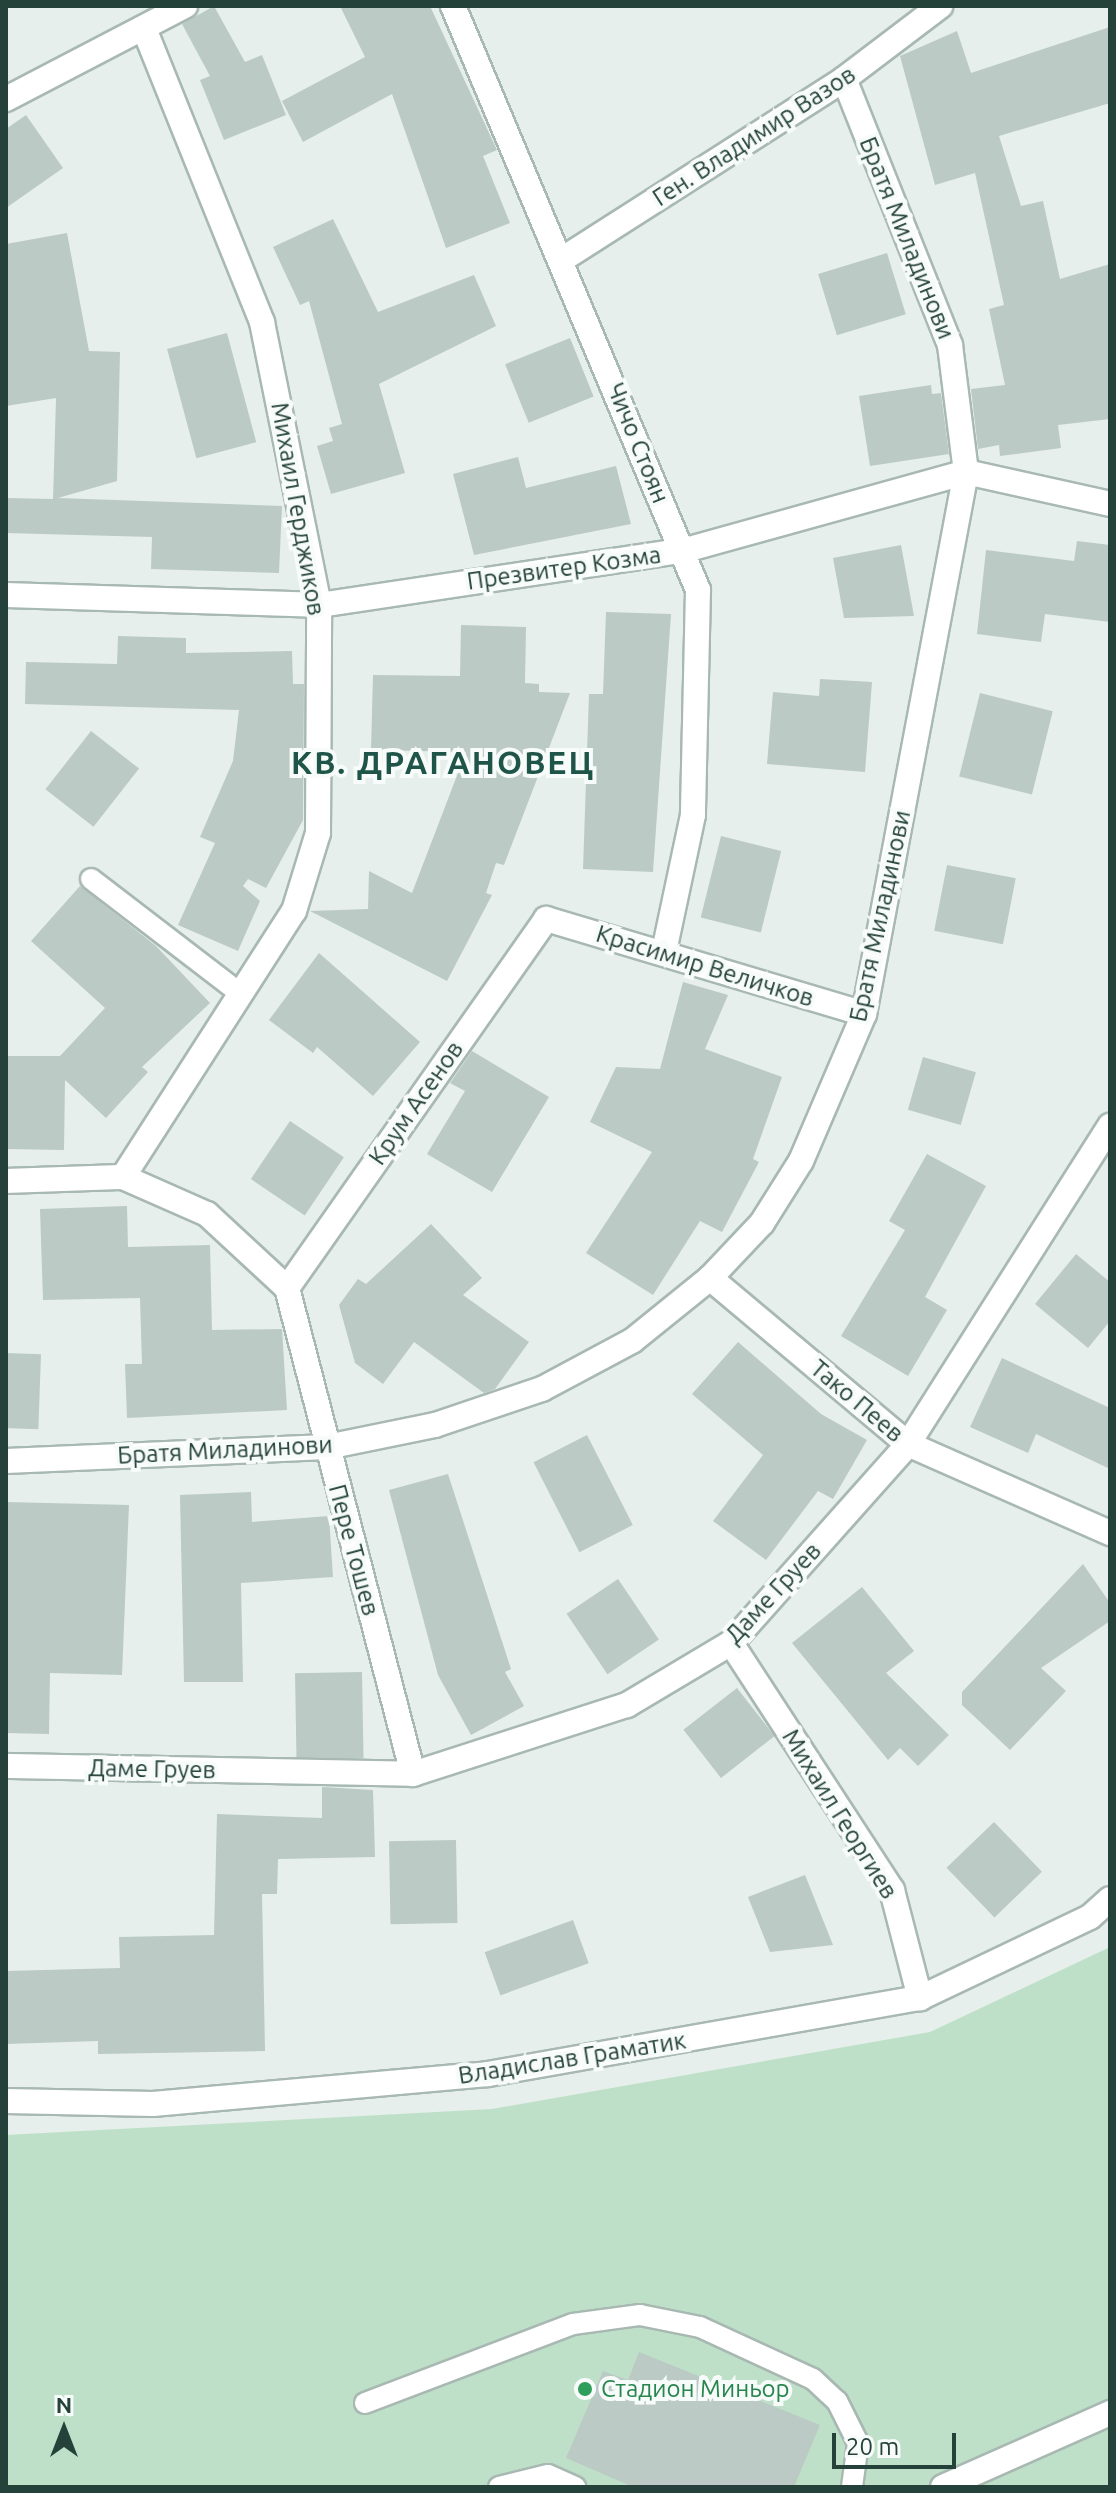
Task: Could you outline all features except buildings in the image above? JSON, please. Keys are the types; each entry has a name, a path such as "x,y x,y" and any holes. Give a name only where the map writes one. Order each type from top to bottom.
{"street":[{"path":"6,99 145,31 185,6"},
{"name":"Чичо Стоян","path":"453,6 563,259 698,590 693,815 664,951"},
{"name":"Ген. Владимир Вазов","path":"563,259 844,79 940,6"},
{"name":"Михаил Герджиков","path":"123,1177 294,911 318,833 319,605 262,322 145,31"},
{"name":"Братя Миладинови","path":"6,1461 327,1447 435,1425 542,1389 632,1341 710,1278 762,1223 801,1161 864,1014 966,472 950,345 844,79"},
{"name":"Презвитер Козма","path":"6,595 319,605 682,551 966,472 1110,504"},
{"name":"Красимир Величков","path":"546,919 664,951 864,1014"},
{"name":"Крум Асенов","path":"287,1288 546,919"},
{"name":"Даме Груев","path":"6,1766 413,1774 627,1705 731,1643 908,1444 1110,1126"},
{"path":"6,1181 123,1177 207,1214 287,1288"},
{"name":"Тако Пеев","path":"710,1278 908,1444 1110,1533"},
{"name":"Пере Тошев","path":"287,1288 413,1774"},
{"name":"Михаил Георгиев","path":"731,1643 892,1890 920,1998"},
{"name":"Владислав Граматик","path":"6,2101 153,2104 488,2074 920,1998 1090,1917 1110,1899"},
{"path":"943,2487 1110,2413"}],"lane":[{"path":"91,879 241,994"},
{"path":"365,2403 573,2324 640,2315 700,2327 813,2379 837,2401 858,2443 852,2487"},
{"path":"499,2487 548,2475 575,2487"}],"green space":[{"path":"1110,1947 1110,2487 6,2487 6,2135 492,2109 930,2032"}],"place":[{"name":"Стадион Миньор","path":"585,2389"}],"district":[{"name":"КВ. ДРАГАНОВЕЦ","path":"443,762"}]}
